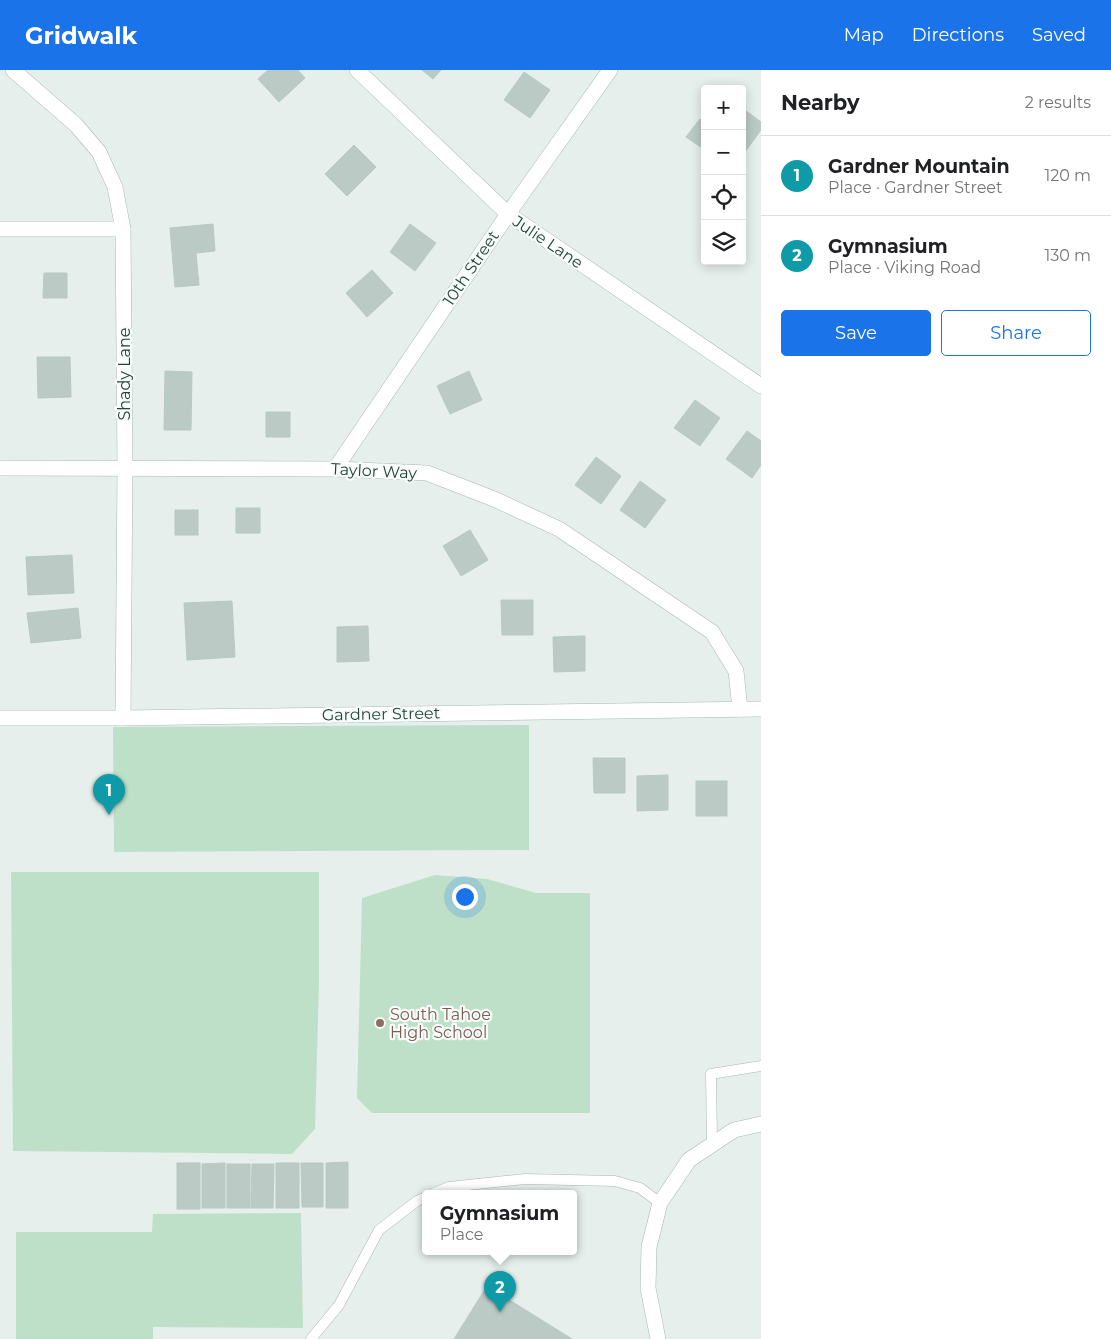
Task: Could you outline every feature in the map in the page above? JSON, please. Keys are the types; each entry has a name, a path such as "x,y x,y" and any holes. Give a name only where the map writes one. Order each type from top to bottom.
{"street":[{"name":"Shady Lane","path":"13,70 76,125 99,152 115,187 123,230 125,467 123,718"},
{"name":"Julie Lane","path":"357,70 508,214 761,386"},
{"name":"10th Street","path":"335,469 508,214 610,70"},
{"path":"0,229 123,230"},
{"name":"Taylor Way","path":"0,468 335,469 427,473 494,499 559,529 712,632 736,671 740,709"},
{"name":"Gardner Street","path":"0,718 761,709"},
{"path":"658,1339 648,1288 648,1256 660,1203 689,1160 734,1130 761,1124"}],"lane":[{"path":"712,1144 710,1074 761,1066"},
{"path":"441,1190 448,1187 525,1180 615,1181 640,1188 660,1203"},
{"path":"311,1339 339,1305 379,1230 422,1199"}],"green space":[{"path":"529,725 529,850 114,852 113,727"},
{"path":"11,872 319,872 319,982 315,1129 292,1154 13,1151"},
{"path":"435,875 487,879 536,893 590,893 590,1113 372,1113 357,1098 362,898"},
{"path":"301,1213 303,1328 153,1327 153,1339 16,1339 16,1232 152,1232 153,1214"}],"building":[{"path":"268,70 298,70 305,78 279,102 258,79"},
{"path":"422,70 441,70 433,79"},
{"path":"524,72 550,90 530,118 504,100"},
{"path":"746,111 761,122 761,130 746,151"},
{"path":"700,119 701,120 701,147 686,137"},
{"path":"354,145 376,167 347,196 325,174"},
{"path":"213,224 215,251 196,253 199,285 175,287 170,228"},
{"path":"410,224 436,243 415,271 390,252"},
{"path":"372,270 393,293 367,317 346,293"},
{"path":"44,273 67,273 67,298 43,298"},
{"path":"37,357 70,357 71,397 38,398"},
{"path":"165,371 192,372 191,430 164,430"},
{"path":"469,371 482,400 450,414 437,386"},
{"path":"695,400 720,418 700,446 674,428"},
{"path":"266,412 290,412 290,437 266,437"},
{"path":"747,431 761,441 761,465 752,478 726,459"},
{"path":"596,457 621,476 601,504 575,485"},
{"path":"640,481 666,500 645,528 620,510"},
{"path":"236,508 260,508 260,533 236,533"},
{"path":"175,510 198,510 198,535 175,535"},
{"path":"470,530 488,560 461,576 443,546"},
{"path":"72,555 74,593 28,595 26,557"},
{"path":"501,600 533,600 533,635 502,635"},
{"path":"232,601 235,657 187,660 184,603"},
{"path":"78,608 81,638 31,643 27,613"},
{"path":"368,626 369,661 337,662 337,627"},
{"path":"585,636 585,671 554,672 553,637"},
{"path":"593,758 625,758 625,793 594,793"},
{"path":"668,775 668,810 637,811 637,776"},
{"path":"696,781 727,781 727,816 696,816"},
{"path":"348,1162 348,1208 326,1208 326,1163"},
{"path":"177,1163 200,1163 200,1209 177,1209"},
{"path":"225,1163 225,1208 202,1208 202,1164"},
{"path":"276,1163 299,1163 299,1208 276,1208"},
{"path":"301,1163 323,1163 323,1207 302,1207"},
{"path":"227,1164 250,1164 250,1208 227,1208"},
{"path":"252,1164 274,1164 273,1208 251,1208"},
{"path":"487,1286 572,1339 454,1339"}],"place":[{"name":"Gardner Mountain","path":"109,815"},
{"name":"South Tahoe High School","path":"380,1023"},
{"name":"Gymnasium","path":"500,1312"}]}
